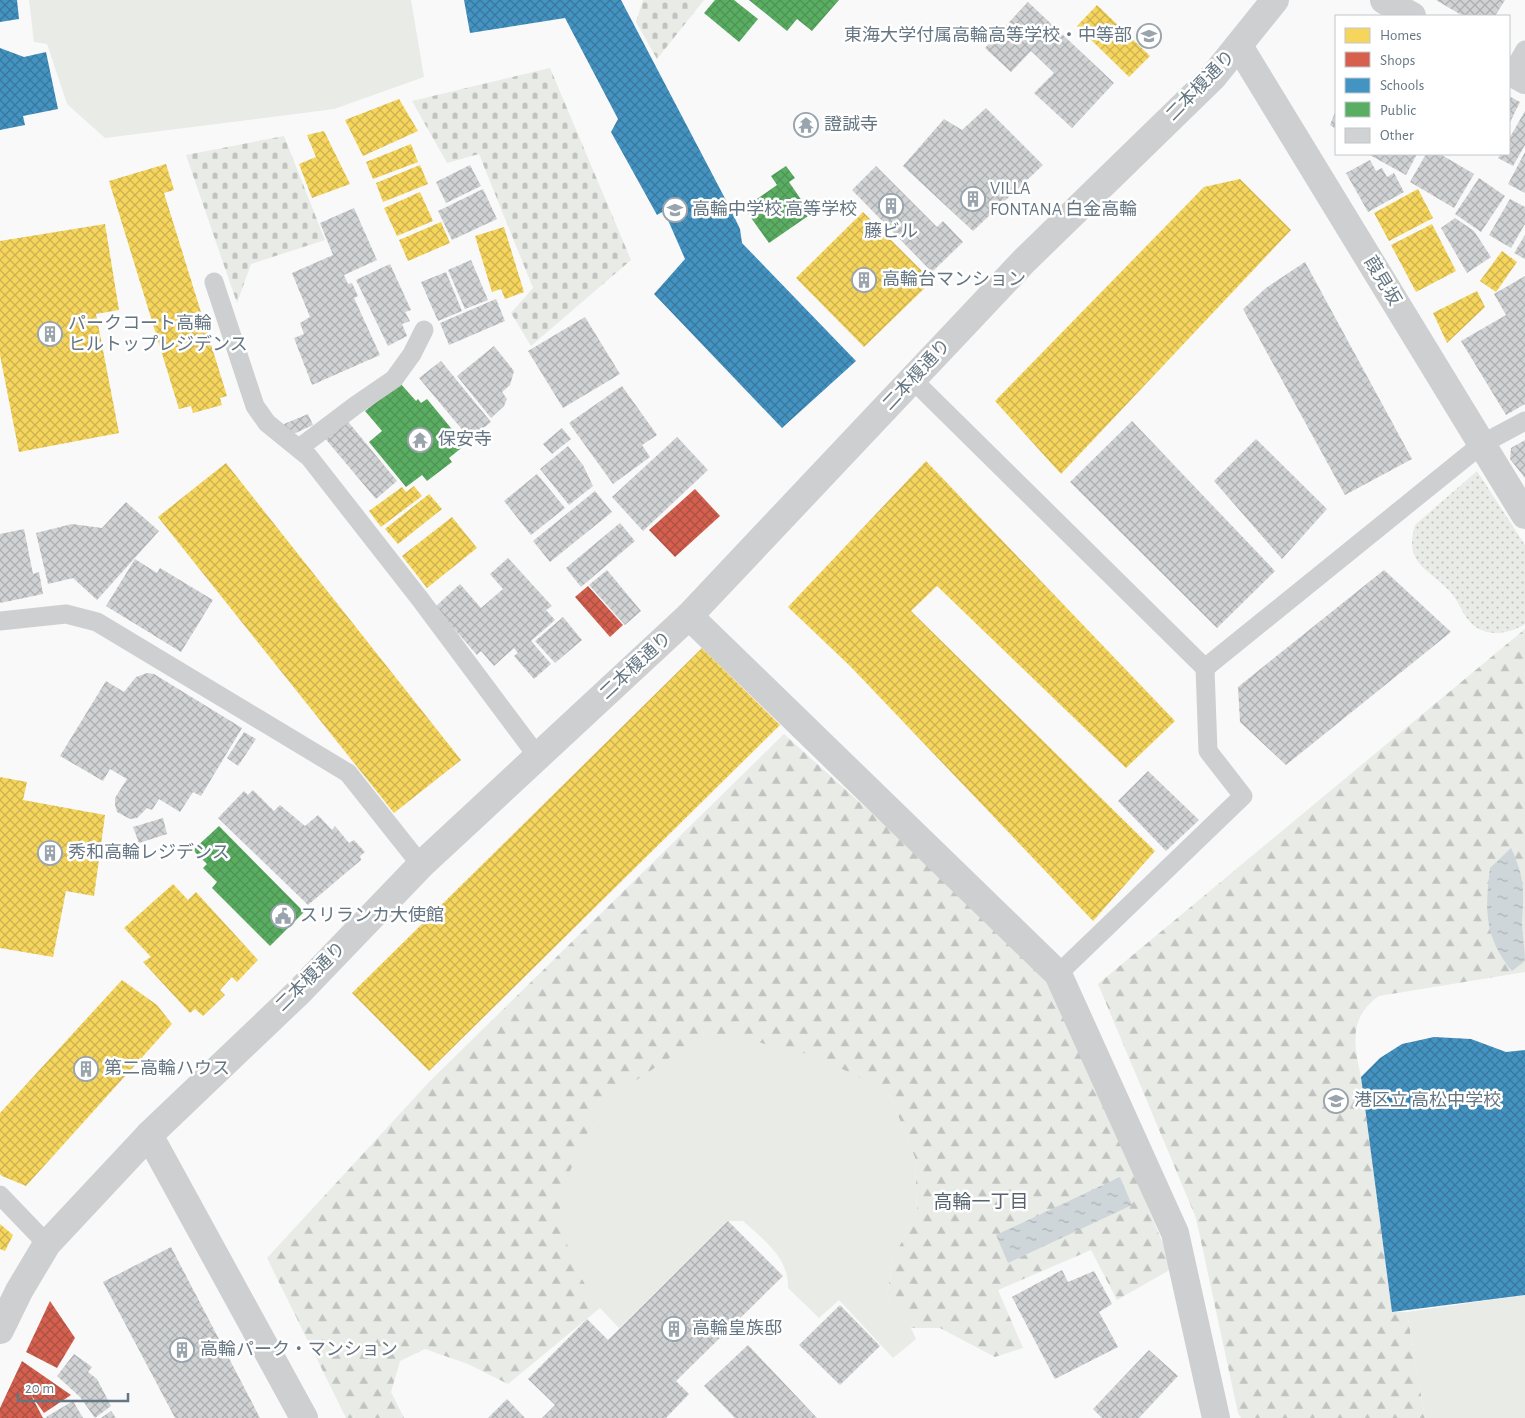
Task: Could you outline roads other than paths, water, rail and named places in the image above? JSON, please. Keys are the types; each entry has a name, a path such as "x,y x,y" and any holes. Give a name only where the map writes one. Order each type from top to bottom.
{"street":[{"name":"二本榎通り","path":"0,1330 19,1291 47,1244 149,1135 299,992 421,865 690,616 1024,261 1213,77 1275,0"},
{"path":"1384,0 1410,15"},
{"name":"葭見坂","path":"1239,46 1525,515"},
{"path":"690,616 1058,974 1175,1234 1216,1418"},
{"path":"149,1135 304,1418"}],"lane":[{"path":"214,282 256,406 267,423 309,457 420,599 538,757"},
{"path":"299,448 356,404 394,379 412,354 424,330"},
{"path":"913,380 1205,668 1208,751 1243,796 1058,974"},
{"path":"1205,668 1482,444 1525,421"},
{"path":"0,621 66,614 98,622 348,773 421,865"},
{"path":"0,1195 47,1244"}],"water":[{"path":"1511,848 1523,884 1522,927 1525,961 1512,971 1503,959 1491,935 1487,910 1490,868"},
{"path":"1120,1177 1132,1205 1008,1263 996,1235"}],"place":[{"name":"東海大学付属高輪高等学校・中等部","path":"1149,36"},
{"name":"證誠寺","path":"806,125"},
{"name":"VILLA FONTANA 白金高輪","path":"973,199"},
{"name":"藤ビル","path":"891,206"},
{"name":"高輪中学校 高等学校","path":"675,210"},
{"name":"高輪台マンション","path":"864,280"},
{"name":"パークコート高輪 ヒルトップレジデンス","path":"50,334"},
{"name":"保安寺","path":"420,440"},
{"name":"秀和高輪レジデンス","path":"50,853"},
{"name":"スリランカ大使館","path":"283,916"},
{"name":"第二高輪ハウス","path":"86,1069"},
{"name":"港区立 高松中学校","path":"1336,1101"},
{"name":"高輪皇族邸","path":"674,1329"},
{"name":"高輪パーク・マンション","path":"182,1350"}],"district":[{"name":"高輪一丁目","path":"981,1202"}]}
